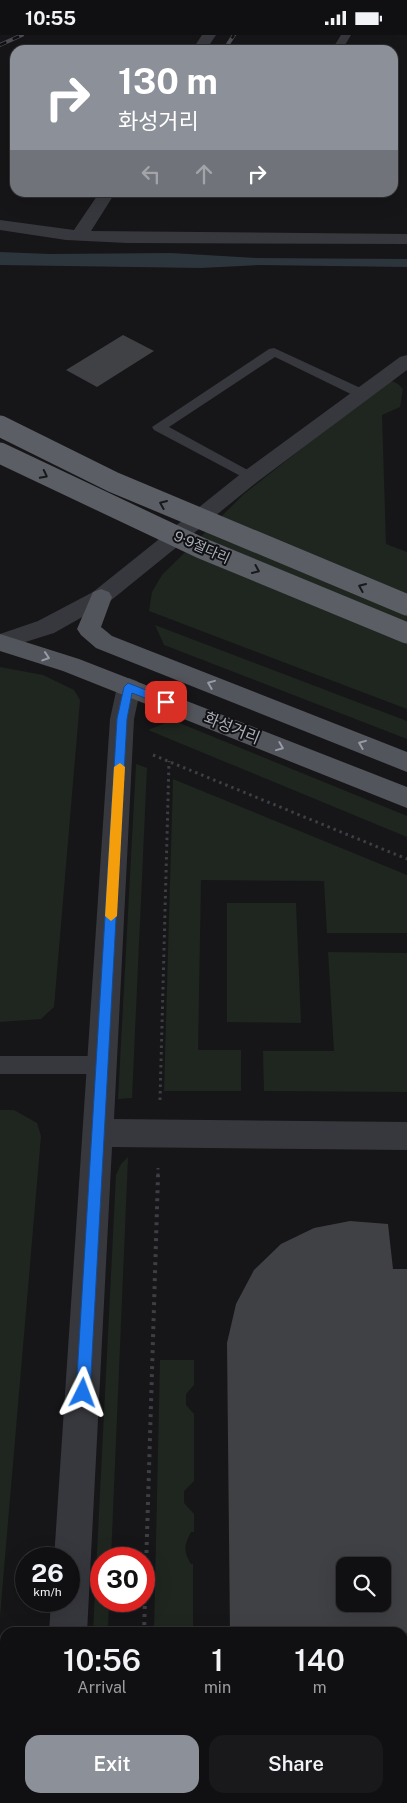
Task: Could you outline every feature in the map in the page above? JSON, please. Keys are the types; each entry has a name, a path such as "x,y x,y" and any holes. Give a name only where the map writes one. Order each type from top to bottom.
{"highway":[{"name":"9·9절다리","path":"0,426 113,482 407,605"},
{"name":"9·9절다리","path":"0,453 90,498 352,612 407,633"}],"main road":[{"name":"화성거리","path":"101,597 89,629 104,642 407,762"},
{"name":"화성거리","path":"0,642 71,665 407,798"}],"street":[{"path":"79,235 103,197"},
{"path":"0,225 79,235 126,238 407,239"},
{"path":"0,642 46,627 101,597 250,477 407,361"},
{"path":"68,1627 122,719 128,687"},
{"path":"98,1133 407,1136"}],"lane":[{"path":"250,477 159,427 274,352 362,394"},
{"path":"0,1065 102,1065"}],"path":[{"path":"121,741 407,859"},
{"path":"144,1627 169,761"}],"shaded area":[{"path":"0,252 50,254 171,253 257,258 407,259 407,267 259,265 201,268 0,265"},
{"path":"392,381 403,389 400,407 382,415 386,544 407,552 407,709 149,611 152,592 162,575 245,493 387,382"},
{"path":"155,625 407,721 407,739 164,645"},
{"path":"0,667 43,675 74,690 80,700 54,1007 41,1019 0,1022"},
{"path":"168,722 177,722 407,816 407,837 148,730"},
{"path":"136,764 147,768 132,1098 118,1099"},
{"path":"173,779 407,875 407,933 327,933 324,881 201,880 198,1050 241,1050 241,1091 164,1091"},
{"path":"227,903 296,903 301,1023 227,1022"},
{"path":"328,952 407,953 407,1092 264,1091 263,1051 334,1051"},
{"path":"0,1110 14,1110 37,1123 41,1136 0,1616"},
{"path":"128,1157 112,1547 97,1547 116,1175 121,1164"},
{"path":"160,1360 194,1360 194,1385 186,1394 186,1405 194,1414 194,1481 184,1491 184,1503 194,1514 194,1532 191,1532 185,1548 188,1559 193,1564 193,1627 154,1627"},
{"path":"94,1612 109,1612 108,1627 93,1627"}],"building":[{"path":"123,335 154,351 97,387 66,370"},
{"path":"350,1221 388,1224 393,1269 407,1269 407,1627 230,1627 227,1343 236,1304 254,1270 281,1244 314,1228"}],"railway":[{"path":"0,45 22,35"},
{"path":"227,45 234,35"}],"slow traffic":[{"path":"111,916 120,767"}],"route":[{"path":"83,1393 122,719 128,687 166,702"}]}
